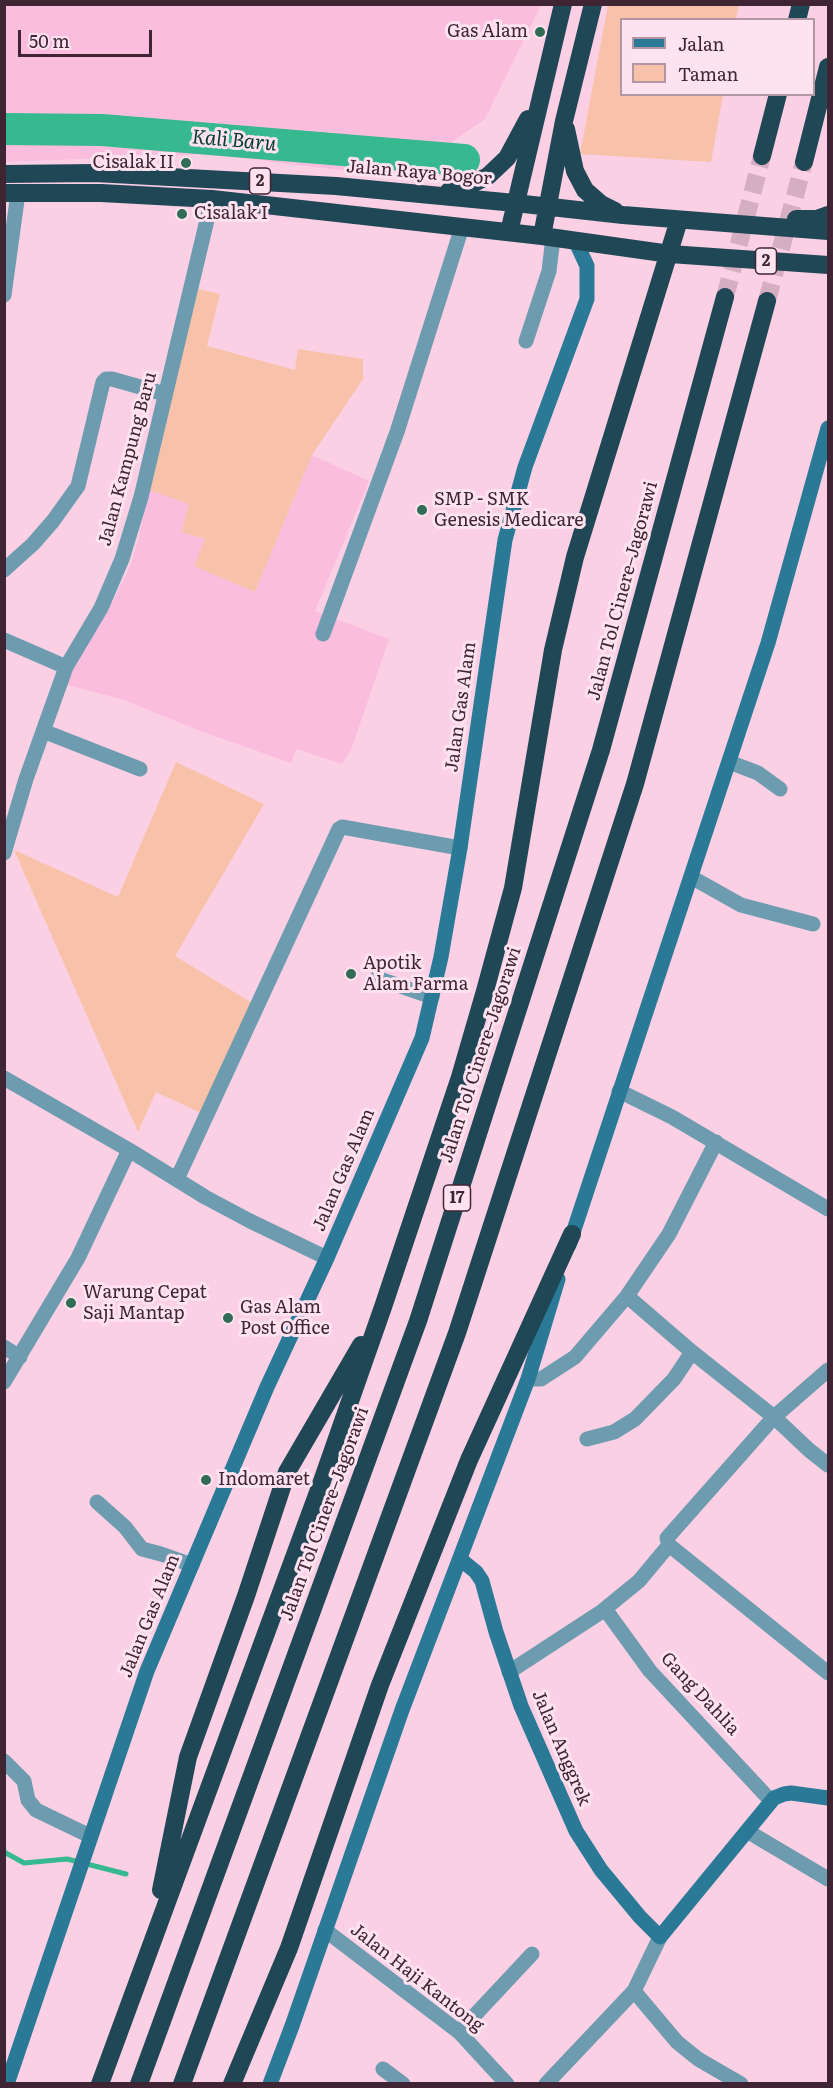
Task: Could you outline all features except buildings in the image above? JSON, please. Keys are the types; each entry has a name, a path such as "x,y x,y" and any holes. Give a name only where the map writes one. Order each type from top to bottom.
{"highway":[{"path":"509,232 563,4"},
{"path":"548,237 547,206 564,122 593,4"},
{"path":"804,162 828,67"},
{"path":"420,193 462,189 488,176 507,158 541,92"},
{"path":"762,156 777,96"},
{"path":"564,122 575,171 585,190 601,204 622,215"},
{"name":"Jalan Raya Bogor","path":"4,174 95,173 215,178 420,193 622,215 828,231"},
{"name":"2","path":"11,193 101,193 212,199 575,240"},
{"path":"719,223 817,219 828,215"},
{"path":"100,2084 321,1484 460,1077 513,888 553,650 575,557 679,220"},
{"path":"575,240 670,254"},
{"name":"2","path":"670,254 828,265"},
{"name":"Jalan Tol Cinere–Jagorawi","path":"139,2084 422,1310 601,750 725,297"},
{"name":"17","path":"182,2084 465,1311 635,784 767,301"},
{"path":"232,2084 289,1948 380,1685 469,1460 572,1234"},
{"path":"149,1947 188,1757 287,1473 383,1307"}],"main road":[{"name":"Jalan Gas Alam","path":"7,2084 147,1671 267,1387 327,1258 422,1038 460,848 505,540 525,467 587,299 587,266 575,240"},
{"path":"270,2084 402,1710 528,1379 572,1234 768,644 828,428"},
{"name":"Jalan Anggrek","path":"460,1560 476,1572 483,1581 496,1632 521,1706 576,1831 601,1870 660,1937"},
{"path":"660,1937 771,1801 784,1794 828,1798"}],"street":[{"path":"4,295 11,193"},
{"name":"Jalan Kampung Baru","path":"4,853 26,779 66,667 101,608 122,559 141,497 212,199"},
{"path":"323,634 397,432 462,227"},
{"path":"526,341 549,271 548,237"},
{"path":"4,570 33,544 78,486 92,423 106,379 165,394"},
{"path":"4,640 66,667"},
{"path":"43,731 140,769"},
{"path":"729,762 758,773 780,789"},
{"path":"177,1179 339,828 460,848"},
{"path":"691,877 741,905 813,924"},
{"path":"377,978 432,997"},
{"path":"4,1077 205,1197 327,1258"},
{"path":"619,1091 672,1117 828,1209"},
{"path":"528,1379 541,1379 574,1357 627,1296 669,1234 716,1142"},
{"path":"4,1383 78,1258 129,1150"},
{"path":"627,1296 828,1465"},
{"path":"4,1347 20,1357"},
{"path":"587,1439 614,1432 635,1419 674,1380 692,1352"},
{"path":"828,1370 774,1418 669,1535 667,1541 669,1545 828,1673"},
{"path":"97,1502 125,1527 142,1550 192,1565"},
{"path":"509,1672 585,1625 639,1581 669,1545"},
{"name":"Gang Dahlia","path":"605,1609 650,1671 771,1801"},
{"path":"4,1761 24,1781 28,1800 36,1810 87,1843"},
{"path":"747,1831 828,1878"},
{"name":"Jalan Haji Kantong","path":"325,1930 459,2032 507,2084"},
{"path":"546,2084 634,1990 660,1937"},
{"path":"459,2032 532,1954"},
{"path":"634,1990 677,2042 698,2059 741,2084"},
{"path":"383,2069 403,2084"}],"shaded area":[{"path":"4,5 541,5 485,119 449,144 363,138 355,172 209,154 5,162"},
{"path":"312,455 369,481 315,611 389,639 351,750 342,764 296,749 291,763 200,731 124,700 64,684 115,597 131,564 149,490 189,503 205,539 255,592"}],"green space":[{"path":"608,5 739,5 736,18 620,18 620,96 723,96 711,162 580,154"},
{"path":"198,289 220,294 207,346 295,370 298,349 363,359 363,379 312,455 255,592 194,566 205,539 181,532 189,504 149,490"},
{"path":"176,762 264,804 175,956 262,1009 201,1113 156,1092 138,1132 14,850 118,897"}],"waterway":[{"name":"Kali Baru","path":"4,129 102,130 464,160"},
{"path":"4,1852 24,1863 67,1859 126,1874"}],"tunnel":[{"path":"725,297 762,156"},
{"path":"767,301 804,162"}],"place":[{"name":"Gas Alam","path":"540,32"},
{"name":"Cisalak II","path":"186,163"},
{"name":"Cisalak I","path":"182,214"},
{"name":"SMP - SMK Genesis Medicare","path":"422,510"},
{"name":"Apotik Alam Farma","path":"351,974"},
{"name":"Warung Cepat Saji Mantap","path":"71,1303"},
{"name":"Gas Alam Post Office","path":"228,1318"},
{"name":"Indomaret","path":"206,1480"}]}
